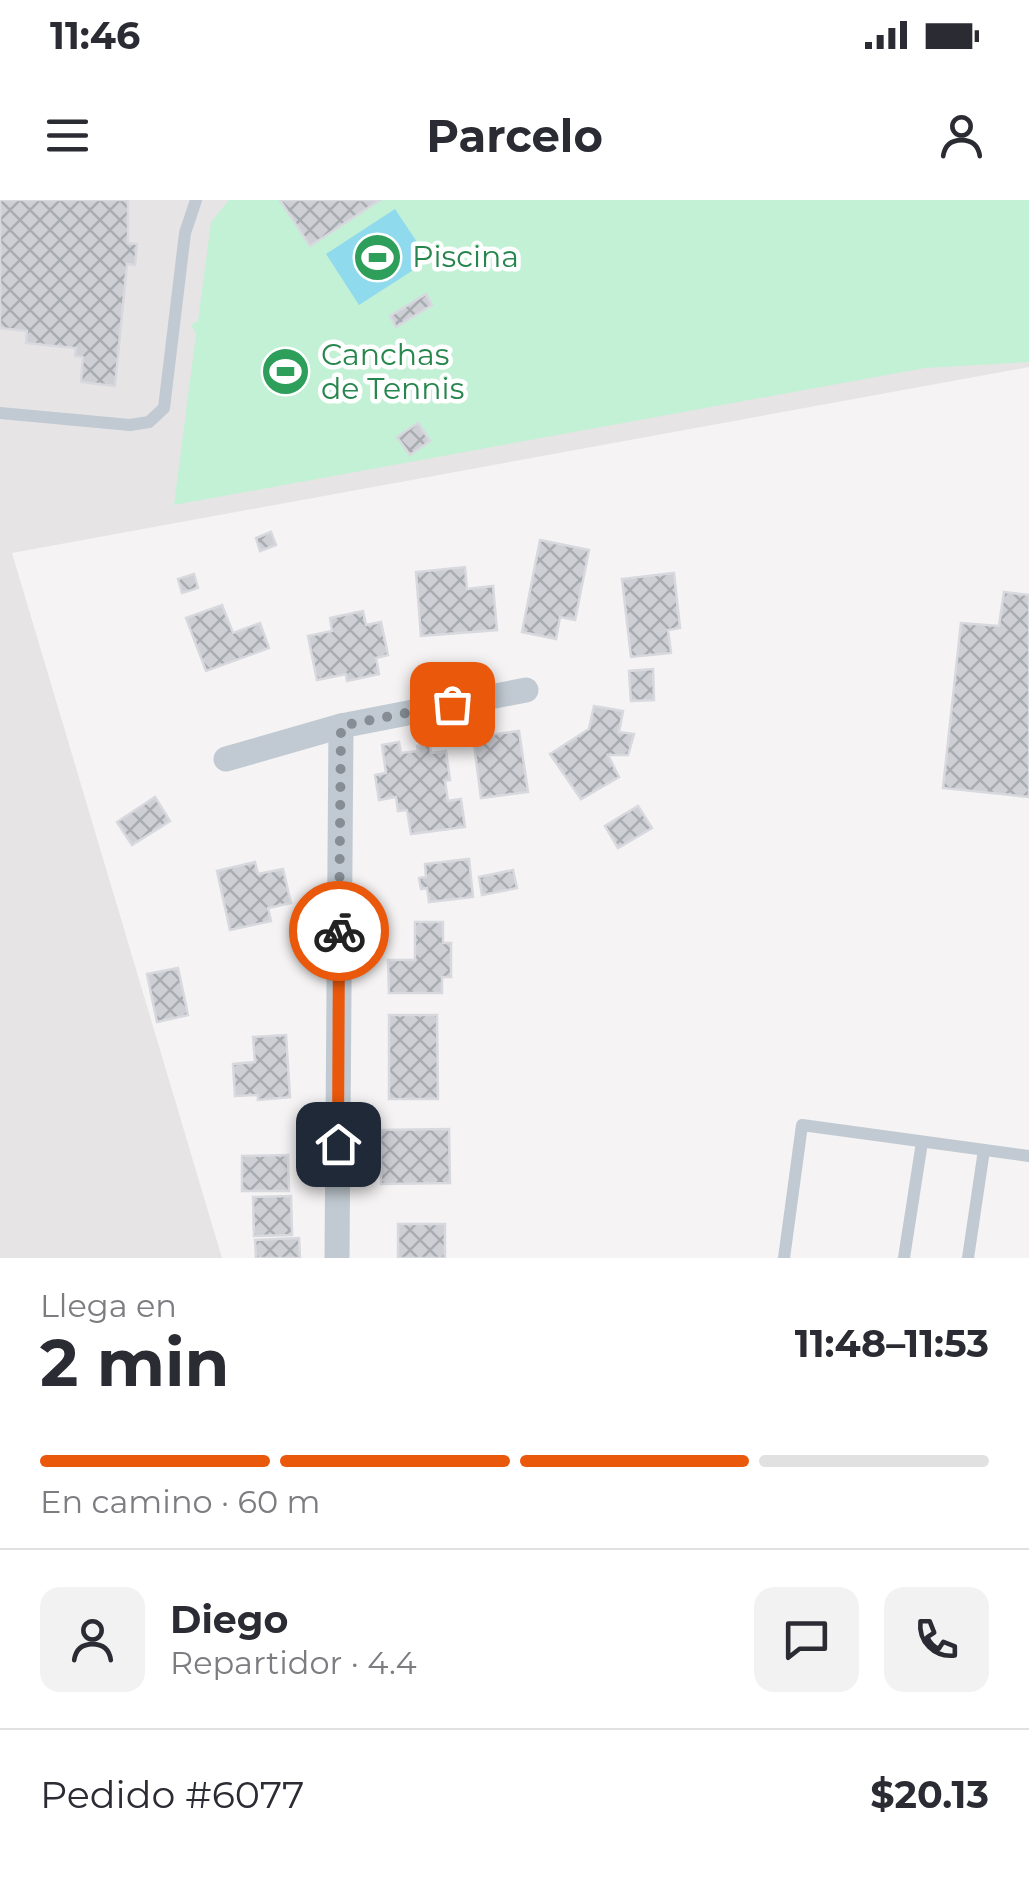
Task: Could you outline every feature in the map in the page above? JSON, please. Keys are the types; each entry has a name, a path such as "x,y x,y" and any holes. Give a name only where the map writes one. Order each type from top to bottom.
{"street":[{"path":"226,759 341,726 526,690"},
{"path":"337,1258 341,726"}],"lane":[{"path":"0,413 130,425 149,422 164,408 185,233 196,200"},
{"path":"784,1258 802,1125 1029,1156"},
{"path":"904,1258 922,1142"},
{"path":"968,1258 984,1150"}],"shaded area":[{"path":"0,200 1029,200 1029,367 12,553 222,1258 0,1258"}],"green space":[{"path":"229,200 1029,200 1029,362 925,368 174,505 196,334 191,325 198,321 211,222"}],"water":[{"name":"Piscina","path":"395,209 429,260 359,305 326,254"}],"building":[{"path":"0,200 128,200 128,243 137,244 135,265 127,264 115,386 81,382 83,357 75,356 76,348 26,343 27,331 0,328"},
{"path":"280,200 380,200 310,246"},
{"path":"426,294 432,305 396,327 390,316"},
{"path":"418,423 430,441 410,455 397,437"},
{"path":"271,532 276,545 260,551 256,538"},
{"path":"540,540 589,550 575,620 560,617 556,639 522,632"},
{"path":"465,567 467,589 493,586 497,630 421,636 416,572"},
{"path":"674,573 680,628 668,630 671,653 631,657 622,579"},
{"path":"194,574 198,588 182,593 178,579"},
{"path":"1004,592 1029,595 1029,797 943,788 961,623 999,626"},
{"path":"222,605 233,633 260,623 269,648 206,671 186,618"},
{"path":"363,611 366,625 381,622 388,655 376,658 379,674 347,681 346,674 317,680 308,636 332,631 330,618"},
{"path":"653,669 654,700 631,701 629,671"},
{"path":"594,706 623,711 619,732 634,734 628,755 608,755 619,777 581,799 550,754 589,729"},
{"path":"519,731 528,792 481,798 473,737"},
{"path":"399,742 401,753 430,745 431,753 446,751 448,801 461,799 465,827 411,834 407,810 398,811 396,797 379,800 375,775 386,773 382,745"},
{"path":"155,797 170,821 132,845 117,822"},
{"path":"638,806 652,828 618,848 605,826"},
{"path":"469,859 473,897 429,902 427,888 421,889 419,878 426,877 425,864"},
{"path":"255,862 258,874 283,869 291,903 268,908 271,921 230,930 217,871"},
{"path":"513,870 517,888 482,895 479,877"},
{"path":"415,922 443,922 443,943 451,943 451,977 442,977 442,993 389,993 388,960 415,960"},
{"path":"178,968 188,1015 157,1022 147,974"},
{"path":"389,1015 437,1015 438,1099 389,1099"},
{"path":"286,1035 290,1097 258,1100 258,1095 235,1096 233,1064 255,1062 253,1037"},
{"path":"449,1129 450,1183 381,1184 380,1130"},
{"path":"288,1155 289,1191 242,1191 242,1156"},
{"path":"291,1196 292,1235 254,1236 253,1197"},
{"path":"398,1224 445,1224 445,1258 398,1258"},
{"path":"299,1238 300,1258 256,1258 255,1240"}],"way so far":[{"path":"339,931 341,726 452,704"}],"place":[{"name":"Piscina","path":"377,257"},
{"name":"Canchas de Tennis","path":"286,372"}],"route":[{"path":"338,1144 339,931"}]}
